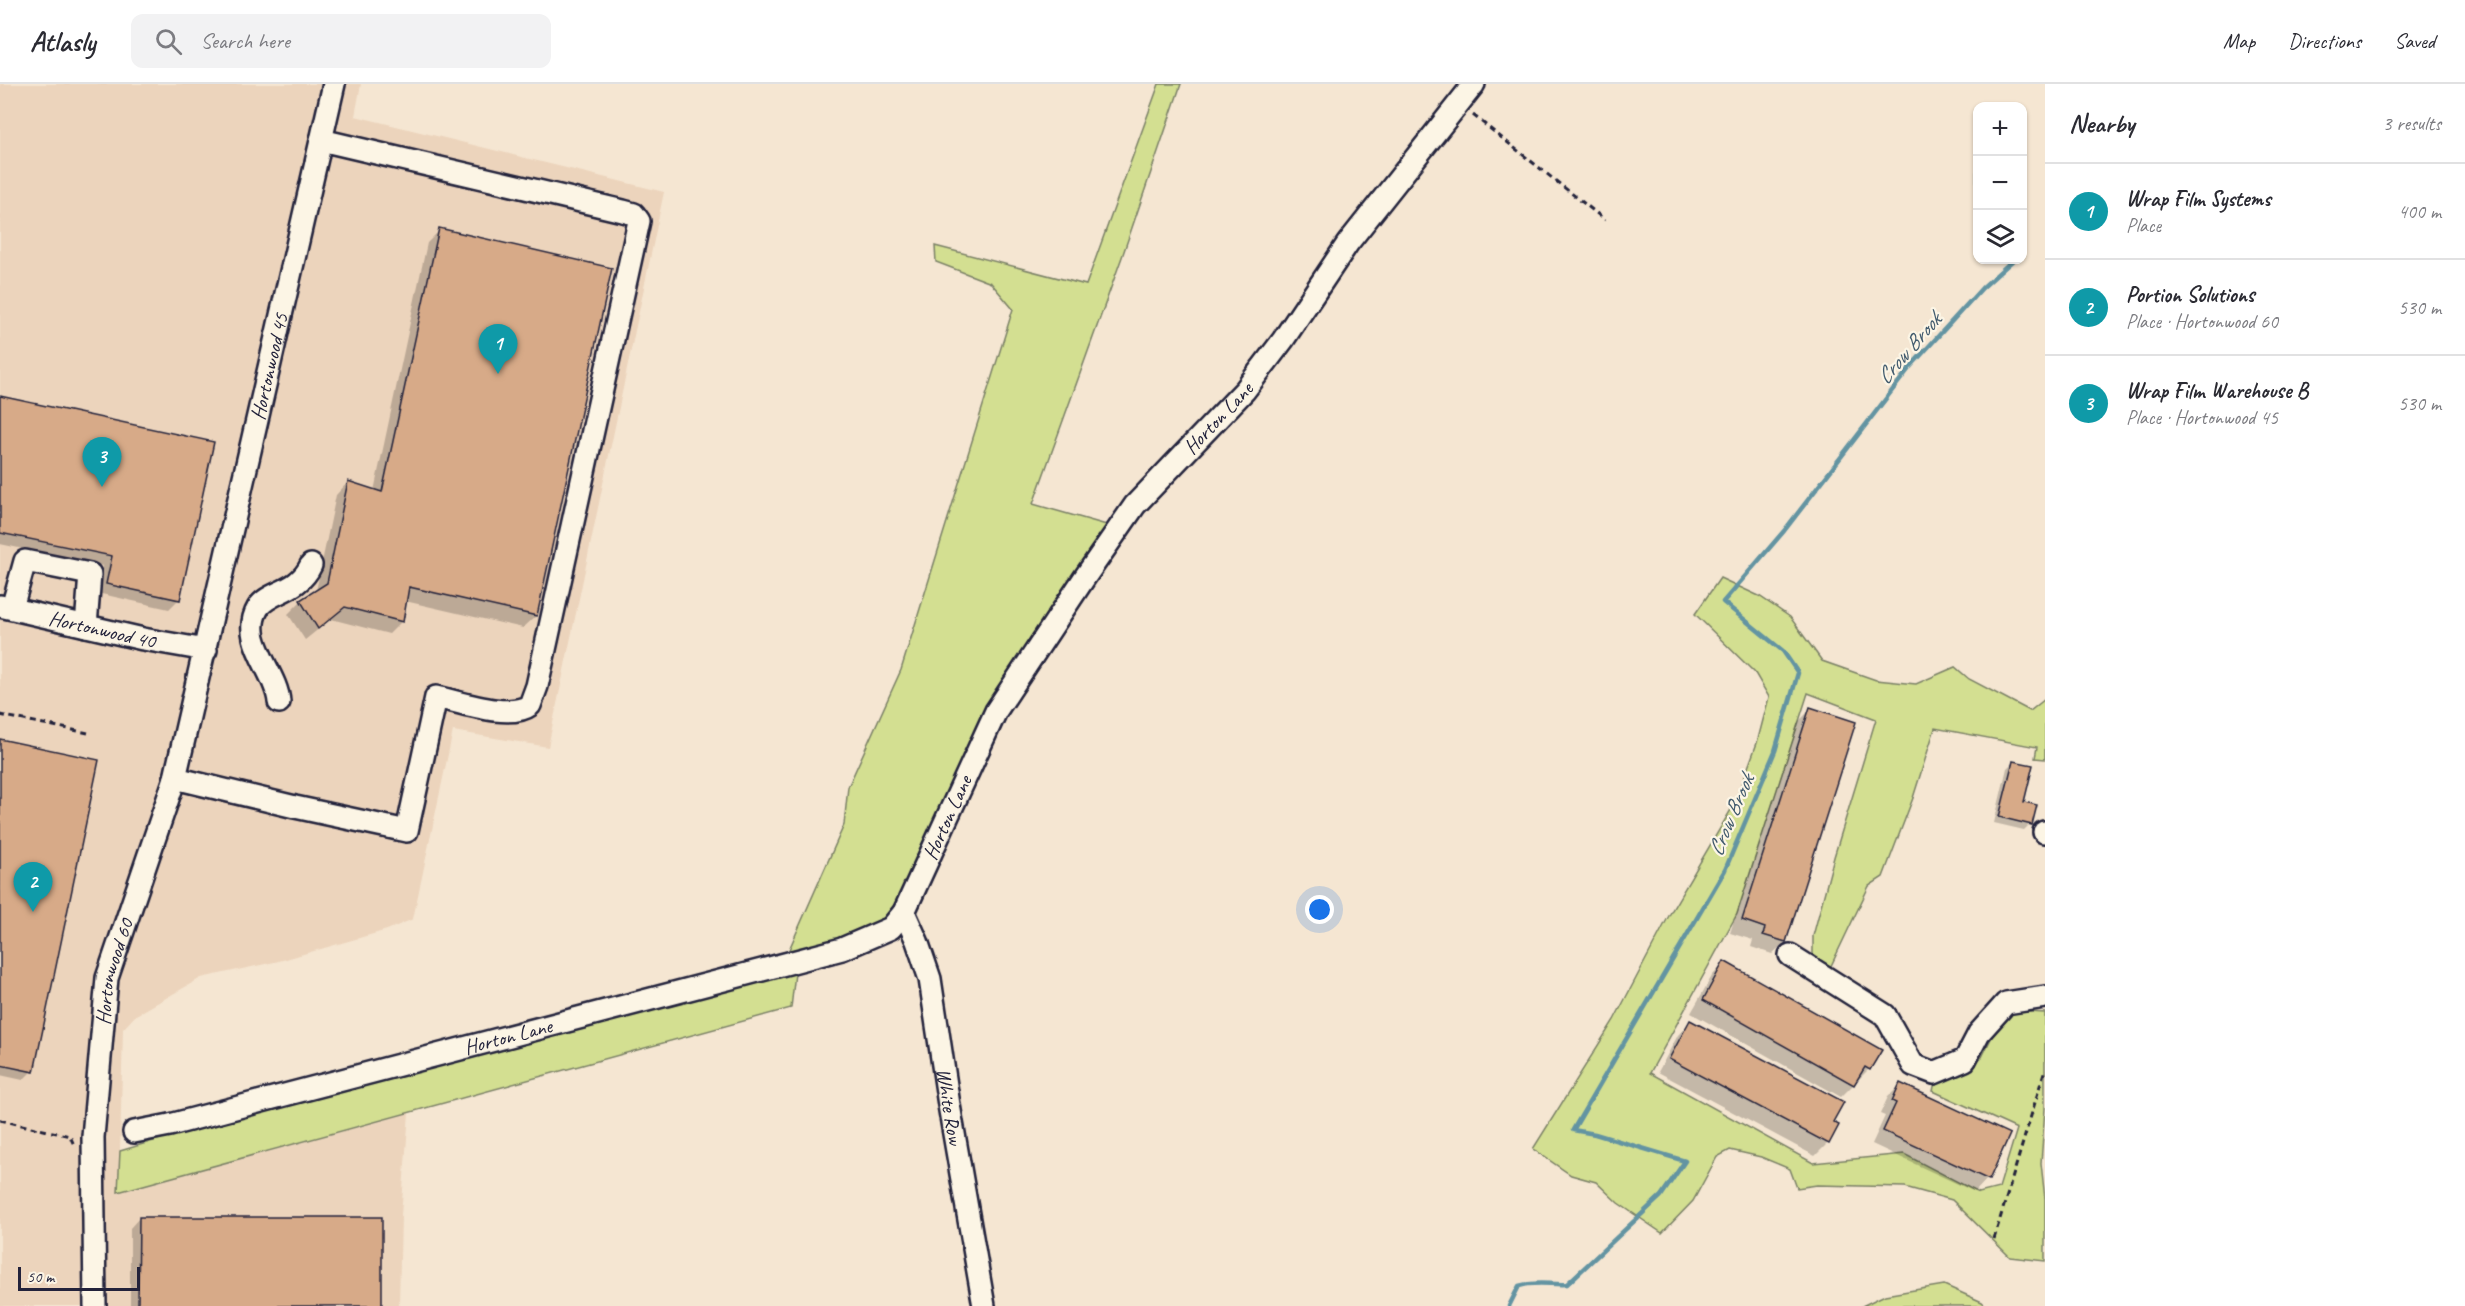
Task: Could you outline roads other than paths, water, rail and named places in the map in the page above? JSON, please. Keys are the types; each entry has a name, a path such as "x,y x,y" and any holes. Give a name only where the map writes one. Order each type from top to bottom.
{"street":[{"name":"Hortonwood 45","path":"206,650 334,84"},
{"name":"Horton Lane","path":"134,1132 170,1125 843,949 891,928 904,912 996,711 1085,577 1135,505 1245,390 1283,340 1348,243 1474,84"},
{"path":"175,778 407,831 436,698 513,712 530,705 535,693 639,220 634,214 321,140"},
{"path":"6,607 25,561 90,574 86,626"},
{"path":"279,702 278,693 256,647 255,614 258,606 265,601 300,582 311,565"},
{"name":"Hortonwood 40","path":"6,607 143,639 206,650"},
{"name":"Hortonwood 60","path":"95,1306 93,1149 107,978 175,778 206,650"},
{"name":"White Row","path":"904,912 930,979 984,1306"},
{"path":"1790,955 1885,1016 1913,1065 1934,1073 1965,1060 1979,1033 2006,1003 2045,997"}],"waterway":[{"name":"Crow Brook","path":"1509,1306 1519,1286 1537,1283 1567,1284 1661,1196 1685,1161 1595,1134 1573,1130 1725,870 1775,751 1798,673 1783,651 1723,602 1784,531 1911,366 1982,288 2009,264"}],"place":[{"name":"Wrap Film Systems","path":"498,374"},
{"name":"Wrap Film Warehouse B","path":"102,487"},
{"name":"Portion Solutions","path":"33,912"}]}
